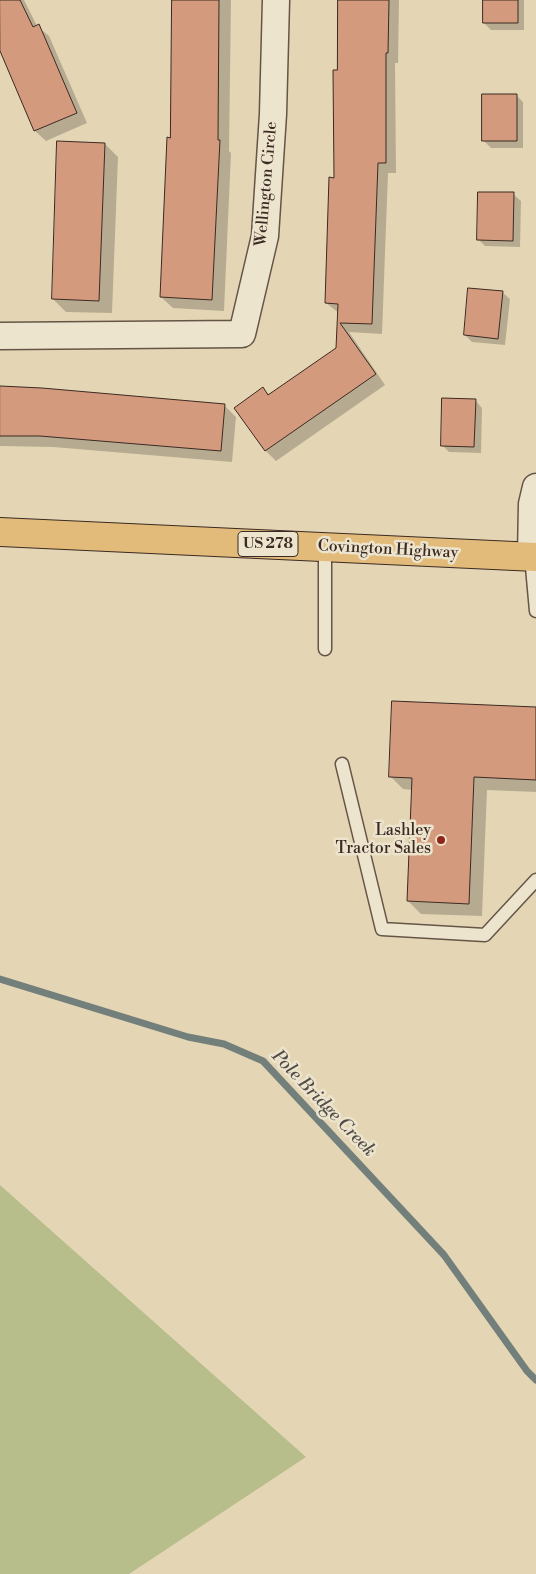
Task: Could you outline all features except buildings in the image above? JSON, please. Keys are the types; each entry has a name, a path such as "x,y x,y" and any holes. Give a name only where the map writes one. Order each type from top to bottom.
{"main road":[{"name":"Covington Highway","path":"0,532 534,557"}],"street":[{"name":"Wellington Circle","path":"0,336 242,334 265,236 273,114 276,0"},
{"path":"534,557 532,504 536,487"}],"lane":[{"path":"325,546 325,649"},
{"path":"534,557 536,611"},
{"path":"342,764 382,929 485,935 536,880"}],"green space":[{"path":"0,1185 306,1457 129,1574 0,1574"}],"waterway":[{"name":"Pole Bridge Creek","path":"0,979 188,1037 224,1044 263,1061 444,1255 527,1371 536,1380"}],"place":[{"name":"Lashley Tractor Sales","path":"441,840"}]}
